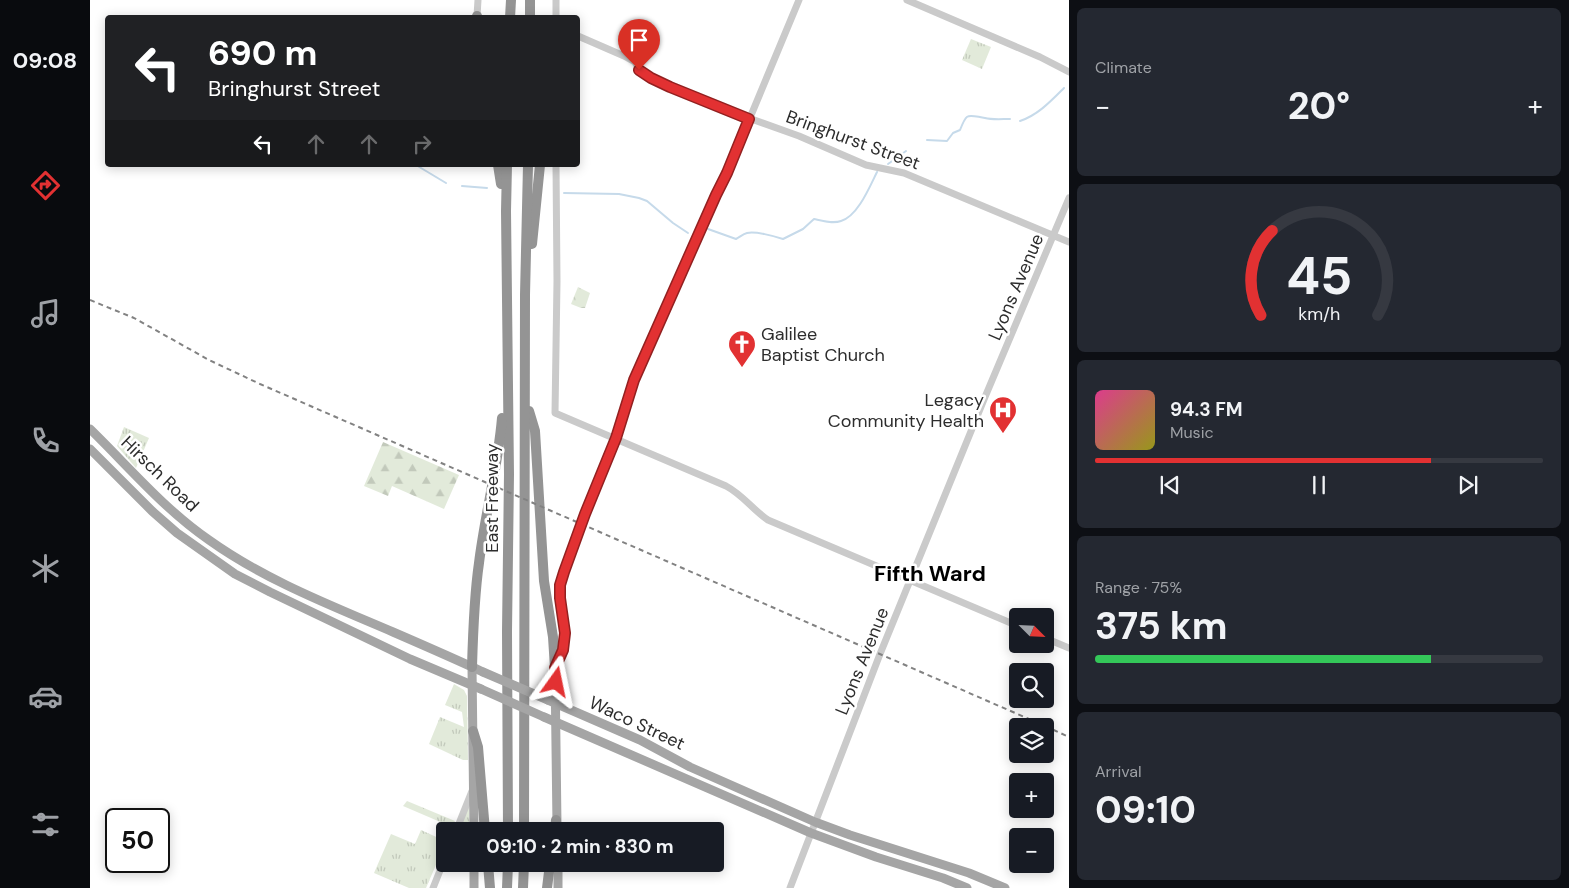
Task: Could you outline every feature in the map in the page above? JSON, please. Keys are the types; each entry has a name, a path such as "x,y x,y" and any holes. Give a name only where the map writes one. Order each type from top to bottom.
{"highway":[{"path":"510,15 511,0"},
{"path":"530,0 530,15"},
{"path":"498,167 506,211"},
{"name":"East Freeway","path":"507,167 509,474 508,822"},
{"name":"East Freeway","path":"524,822 525,295 528,167"},
{"path":"525,295 540,167"},
{"path":"472,667 478,563 499,453 507,370"},
{"path":"526,397 535,431 544,581 553,637 555,668"},
{"path":"473,731 478,747 484,822"},
{"path":"489,872 490,888"},
{"path":"507,888 508,872"},
{"path":"523,888 524,872"},
{"path":"547,888 549,872"}],"main road":[{"name":"Hirsch Road","path":"90,429 158,498 209,541"},
{"name":"Hirsch Road","path":"90,448 152,511 205,554"},
{"name":"Waco Street","path":"209,541 275,580 646,742 690,767 815,822 970,873 1005,888"},
{"name":"Waco Street","path":"205,554 235,574 270,592 410,659 811,833 967,888"},
{"path":"472,667 477,688 473,731 474,822"},
{"path":"555,668 552,702 556,722 556,820"},
{"path":"723,795 728,784"},
{"path":"474,872 474,888"},
{"path":"558,872 558,888"}],"street":[{"path":"477,15 478,0"},
{"path":"556,0 556,15"},
{"path":"555,668 563,650 565,633 560,585 616,438 634,380 727,173 799,0"},
{"path":"907,0 1040,57 1069,72"},
{"name":"Bringhurst Street","path":"580,37 635,62 639,70 651,78 749,119 799,136 866,165 904,173 1069,242"},
{"path":"556,167 557,323 555,414 616,438 733,490 768,520 1009,622"},
{"name":"Lyons Avenue","path":"790,888 864,694 985,397 1069,198"},
{"path":"1054,642 1069,648"},
{"path":"460,822 473,789"},
{"path":"433,888 439,872"}],"green space":[{"path":"971,39 991,47 982,69 962,60"},
{"path":"578,287 590,293 585,308 571,304"},
{"path":"124,427 149,438 136,468 117,446"},
{"path":"383,442 459,475 444,509 392,486 388,496 364,486"},
{"path":"454,684 464,690 467,696 468,760 463,760 429,744 440,717 464,727 462,712 445,705"},
{"path":"407,801 455,821 440,822 403,806"},
{"path":"469,806 469,822 462,822"},
{"path":"421,830 436,837 436,865 426,888 409,888 374,873 391,834 415,844"}],"waterway":[{"path":"1020,121 1049,103 1064,88"},
{"path":"927,140 947,141 953,133 960,130 968,116 1010,119"},
{"path":"888,164 906,151"},
{"path":"419,167 446,183"},
{"path":"708,229 736,239 747,233 765,234 783,239 803,229 814,219 831,222 841,221 858,207 877,172"},
{"path":"462,186 487,188"},
{"path":"564,193 619,194 639,198 647,201 688,233"}],"railway":[{"path":"90,300 134,318 209,360 260,384 1027,718"},
{"path":"1054,730 1069,737"}],"place":[{"name":"Galilee Baptist Church","path":"742,368"},
{"name":"Legacy Community Health","path":"1003,434"}],"district":[{"name":"Fifth Ward","path":"930,573"}],"route":[{"path":"556,682 555,668 561,658 565,633 560,598 560,585 564,572 585,514 621,426 634,380 727,173 749,119 670,87 639,70"}]}
